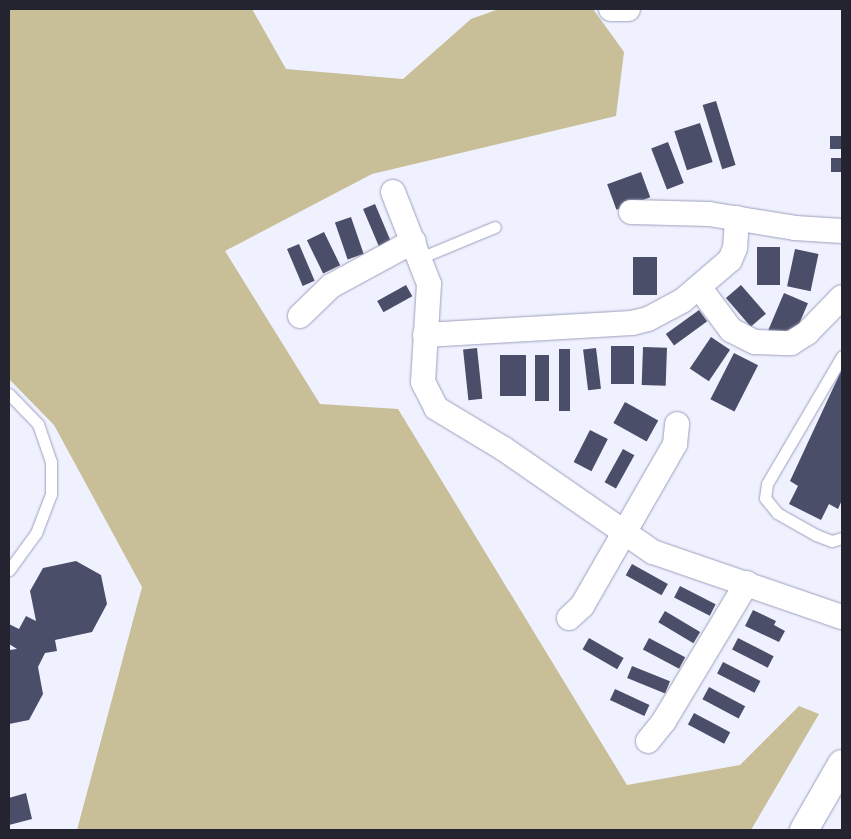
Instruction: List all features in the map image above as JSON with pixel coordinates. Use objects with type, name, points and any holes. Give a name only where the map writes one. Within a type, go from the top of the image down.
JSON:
[{"type":"highway","points":[[804,830],[842,764]]},
{"type":"street","points":[[611,9],[628,9]]},
{"type":"street","points":[[393,192],[417,249],[429,284],[423,382],[436,408],[504,449],[624,534],[653,552],[842,617]]},
{"type":"street","points":[[631,212],[709,214],[842,232]]},
{"type":"street","points":[[425,336],[632,323],[668,311],[730,260],[735,248],[737,218]]},
{"type":"street","points":[[300,316],[331,286],[417,249]]},
{"type":"street","points":[[699,287],[731,330],[755,342],[791,343],[807,334],[842,297]]},
{"type":"street","points":[[569,618],[582,606],[675,444],[677,424]]},
{"type":"street","points":[[648,741],[664,721],[747,583]]},
{"type":"lane","points":[[417,249],[495,227]]},
{"type":"lane","points":[[842,356],[767,484],[765,498],[777,513],[816,535],[832,541],[842,538]]},
{"type":"lane","points":[[9,394],[38,424],[51,462],[51,494],[36,533],[9,570]]},
{"type":"shaded area","points":[[9,9],[252,9],[286,69],[403,79],[471,19],[499,9],[593,9],[624,52],[616,116],[372,174],[225,251],[320,404],[398,409],[627,785],[740,765],[799,706],[819,714],[751,830],[77,830],[142,587],[54,425],[9,379]]},
{"type":"building","points":[[716,101],[736,165],[722,169],[703,105]]},
{"type":"building","points":[[700,123],[713,162],[687,170],[674,131]]},
{"type":"building","points":[[830,136],[842,136],[842,149],[830,149]]},
{"type":"building","points":[[668,142],[684,183],[667,190],[651,148]]},
{"type":"building","points":[[831,158],[842,158],[842,172],[831,172]]},
{"type":"building","points":[[641,172],[650,197],[616,210],[607,184]]},
{"type":"building","points":[[375,204],[391,242],[379,247],[363,209]]},
{"type":"building","points":[[351,217],[364,254],[348,259],[335,223]]},
{"type":"building","points":[[324,232],[340,265],[323,274],[307,240]]},
{"type":"building","points":[[299,244],[315,281],[303,286],[287,249]]},
{"type":"building","points":[[757,247],[780,247],[780,285],[757,285]]},
{"type":"building","points":[[795,249],[818,254],[811,291],[787,286]]},
{"type":"building","points":[[633,257],[657,257],[657,295],[633,295]]},
{"type":"building","points":[[406,285],[412,296],[383,312],[377,301]]},
{"type":"building","points":[[741,285],[766,314],[751,327],[726,298]]},
{"type":"building","points":[[784,293],[808,303],[792,341],[768,331]]},
{"type":"building","points":[[699,310],[707,321],[674,345],[666,334]]},
{"type":"building","points":[[711,337],[730,350],[709,381],[690,369]]},
{"type":"building","points":[[611,346],[634,346],[634,384],[611,384]]},
{"type":"building","points":[[643,347],[667,348],[666,386],[642,385]]},
{"type":"building","points":[[477,348],[482,399],[468,400],[463,349]]},
{"type":"building","points":[[596,348],[601,389],[588,390],[583,350]]},
{"type":"building","points":[[559,349],[570,349],[570,411],[559,411]]},
{"type":"building","points":[[734,353],[758,365],[734,412],[710,399]]},
{"type":"building","points":[[500,355],[526,355],[526,396],[500,396]]},
{"type":"building","points":[[535,355],[549,355],[549,401],[535,401]]},
{"type":"building","points":[[842,369],[842,500],[838,509],[829,504],[821,520],[789,504],[798,486],[790,481]]},
{"type":"building","points":[[625,402],[658,420],[647,441],[613,423]]},
{"type":"building","points":[[590,430],[608,439],[591,471],[574,462]]},
{"type":"building","points":[[623,449],[634,455],[616,489],[605,482]]},
{"type":"building","points":[[76,561],[101,575],[107,604],[92,632],[55,640],[57,651],[45,653],[38,667],[43,694],[29,720],[9,724],[9,650],[17,649],[9,644],[9,624],[19,629],[26,616],[36,621],[30,591],[43,568]]},
{"type":"building","points":[[632,564],[668,584],[662,595],[626,575]]},
{"type":"building","points":[[680,586],[716,604],[710,616],[674,598]]},
{"type":"building","points":[[753,610],[776,621],[774,625],[785,631],[779,642],[745,626]]},
{"type":"building","points":[[665,611],[700,632],[693,643],[658,622]]},
{"type":"building","points":[[589,638],[624,658],[617,669],[582,649]]},
{"type":"building","points":[[649,638],[685,657],[679,669],[643,649]]},
{"type":"building","points":[[738,638],[774,656],[768,668],[732,650]]},
{"type":"building","points":[[723,662],[760,681],[755,693],[717,674]]},
{"type":"building","points":[[632,666],[670,681],[665,693],[627,678]]},
{"type":"building","points":[[709,687],[745,706],[739,719],[702,699]]},
{"type":"building","points":[[615,689],[649,705],[644,716],[610,700]]},
{"type":"building","points":[[694,713],[730,732],[724,744],[688,724]]},
{"type":"building","points":[[26,793],[32,819],[9,825],[9,798]]}]
